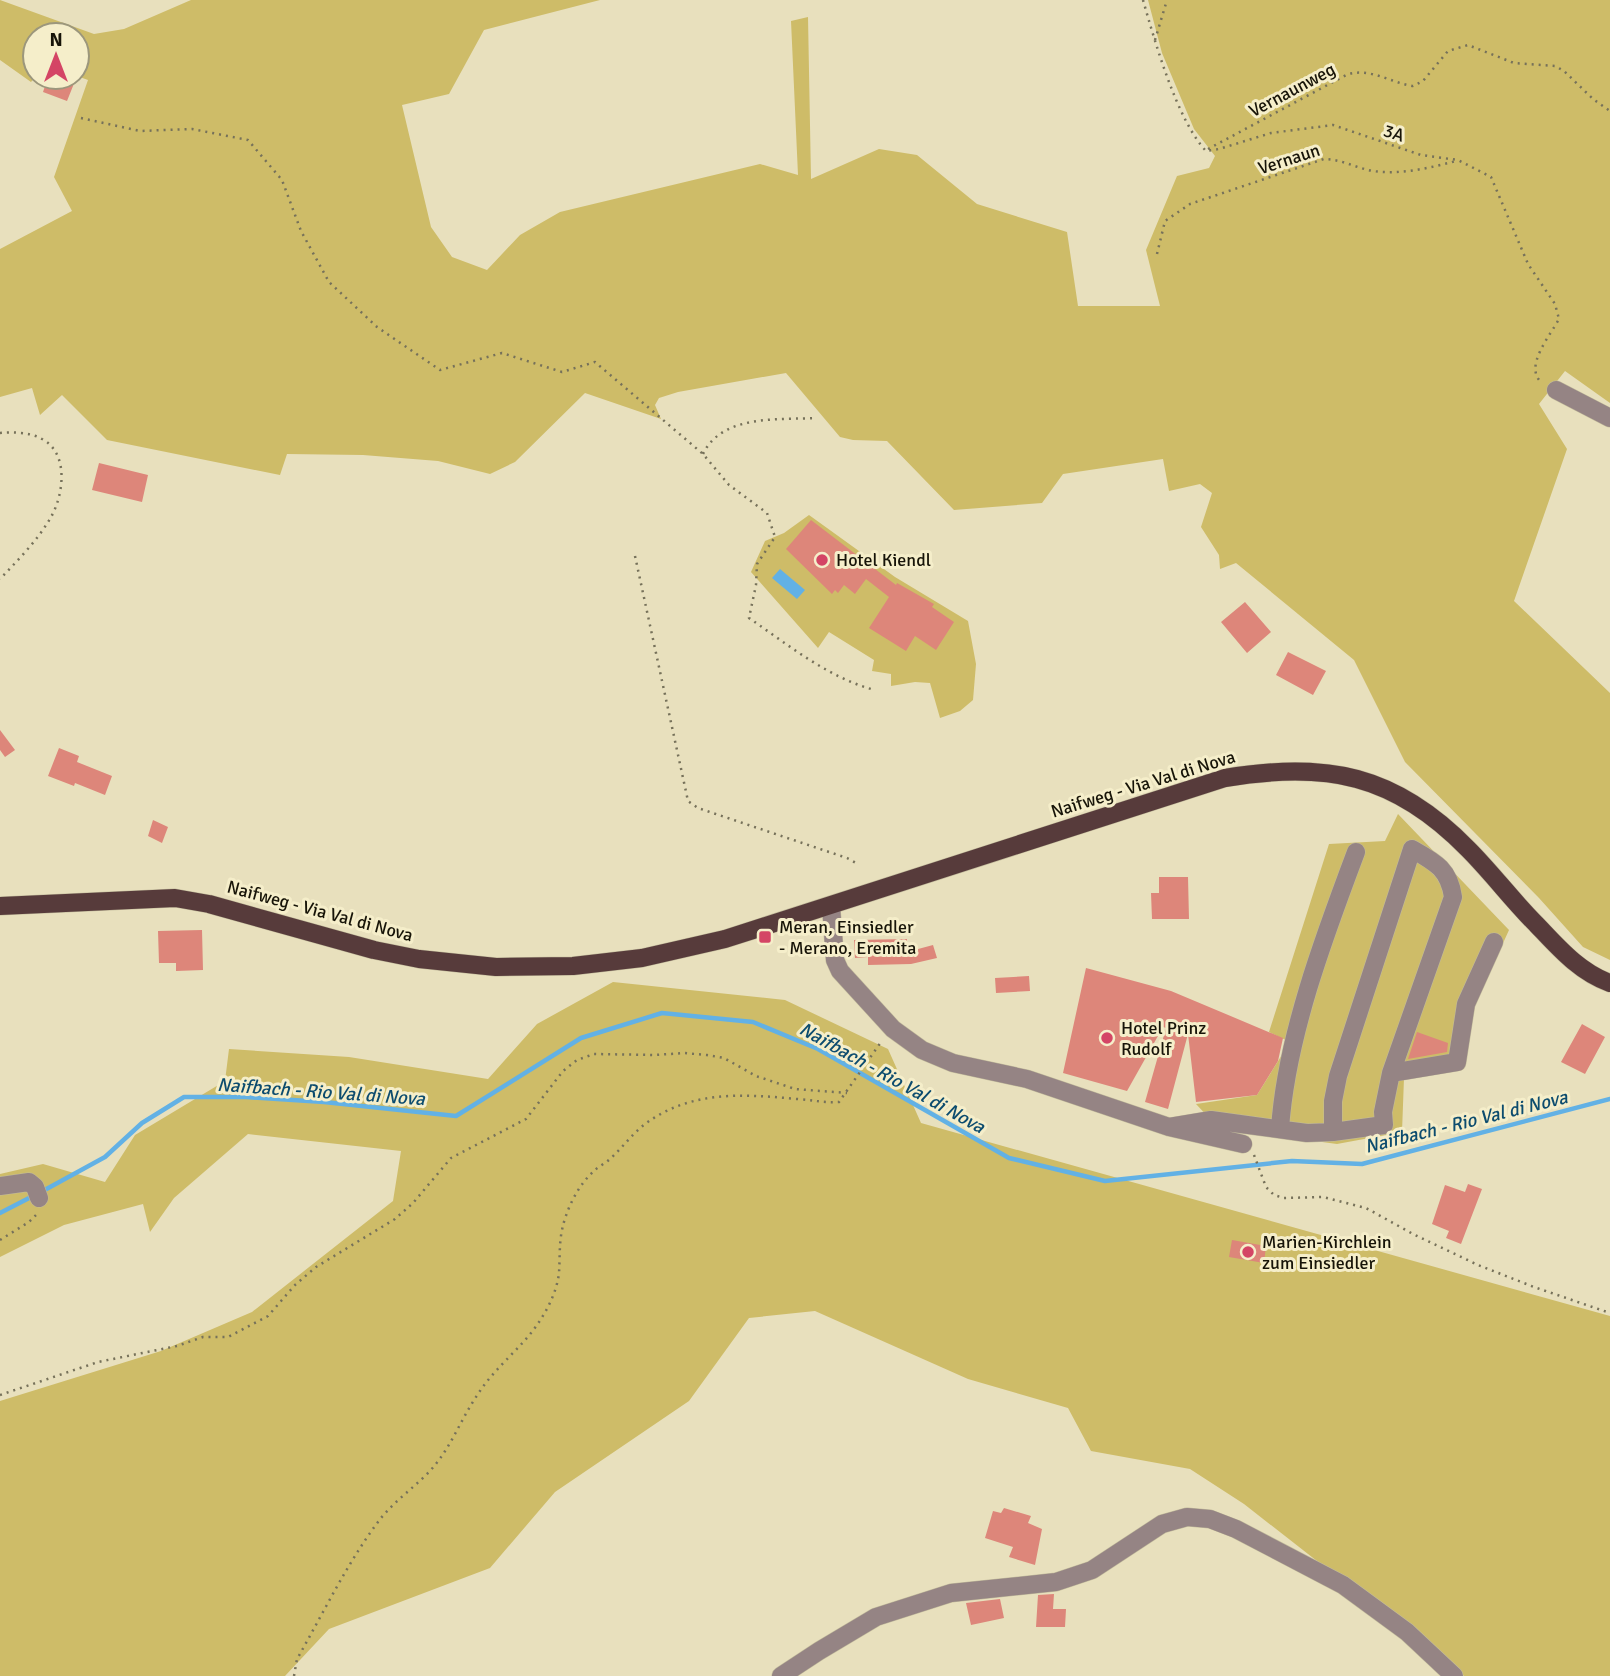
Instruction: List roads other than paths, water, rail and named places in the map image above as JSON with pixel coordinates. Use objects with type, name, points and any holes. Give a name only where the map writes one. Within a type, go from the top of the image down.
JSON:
[{"type":"main road","name":"Naifweg - Via Val di Nova","points":[[0,906],[175,898],[209,904],[374,950],[419,959],[496,967],[573,966],[653,956],[725,939],[1226,778],[1265,771],[1307,770],[1369,782],[1397,793],[1419,806],[1468,848],[1570,959],[1598,979],[1610,983]]},
{"type":"street","points":[[1556,390],[1610,418]]},
{"type":"street","points":[[1169,1127],[1211,1120],[1307,1133],[1333,1132],[1384,1125],[1383,1112],[1391,1073],[1453,897],[1452,885],[1438,863],[1412,849],[1338,1076],[1333,1132]]},
{"type":"street","points":[[1280,1129],[1291,1054],[1324,938],[1356,852]]},
{"type":"street","points":[[831,905],[835,960],[840,971],[892,1029],[922,1050],[953,1063],[1027,1079],[1169,1127],[1248,1150]]},
{"type":"street","points":[[1391,1073],[1457,1062],[1466,1004],[1494,942]]},
{"type":"street","points":[[0,1186],[29,1182],[37,1193]]},
{"type":"street","points":[[781,1676],[876,1617],[951,1592],[1056,1582],[1092,1570],[1162,1524],[1187,1517],[1210,1520],[1236,1529],[1343,1585],[1408,1632],[1454,1676]]},
{"type":"water","points":[[780,569],[805,590],[797,599],[772,578]]},
{"type":"waterway","name":"Naifbach - Rio Val di Nova","points":[[41,1192],[105,1157],[142,1123],[184,1097],[246,1097],[324,1102],[456,1116],[581,1038],[662,1013],[753,1022],[818,1049],[1009,1158],[1105,1181],[1292,1161],[1362,1164],[1610,1099]]},
{"type":"waterway","name":"Naifbach - Rio Val di Nova","points":[[0,1213],[33,1196]]},
{"type":"place","name":"Hotel Kiendl","points":[[822,560]]},
{"type":"place","name":"Meran, Einsiedler - Merano, Eremita","points":[[765,937]]},
{"type":"place","name":"Hotel Prinz Rudolf","points":[[1107,1038]]},
{"type":"place","name":"Marien-Kirchlein zum Einsiedler","points":[[1248,1252]]}]
